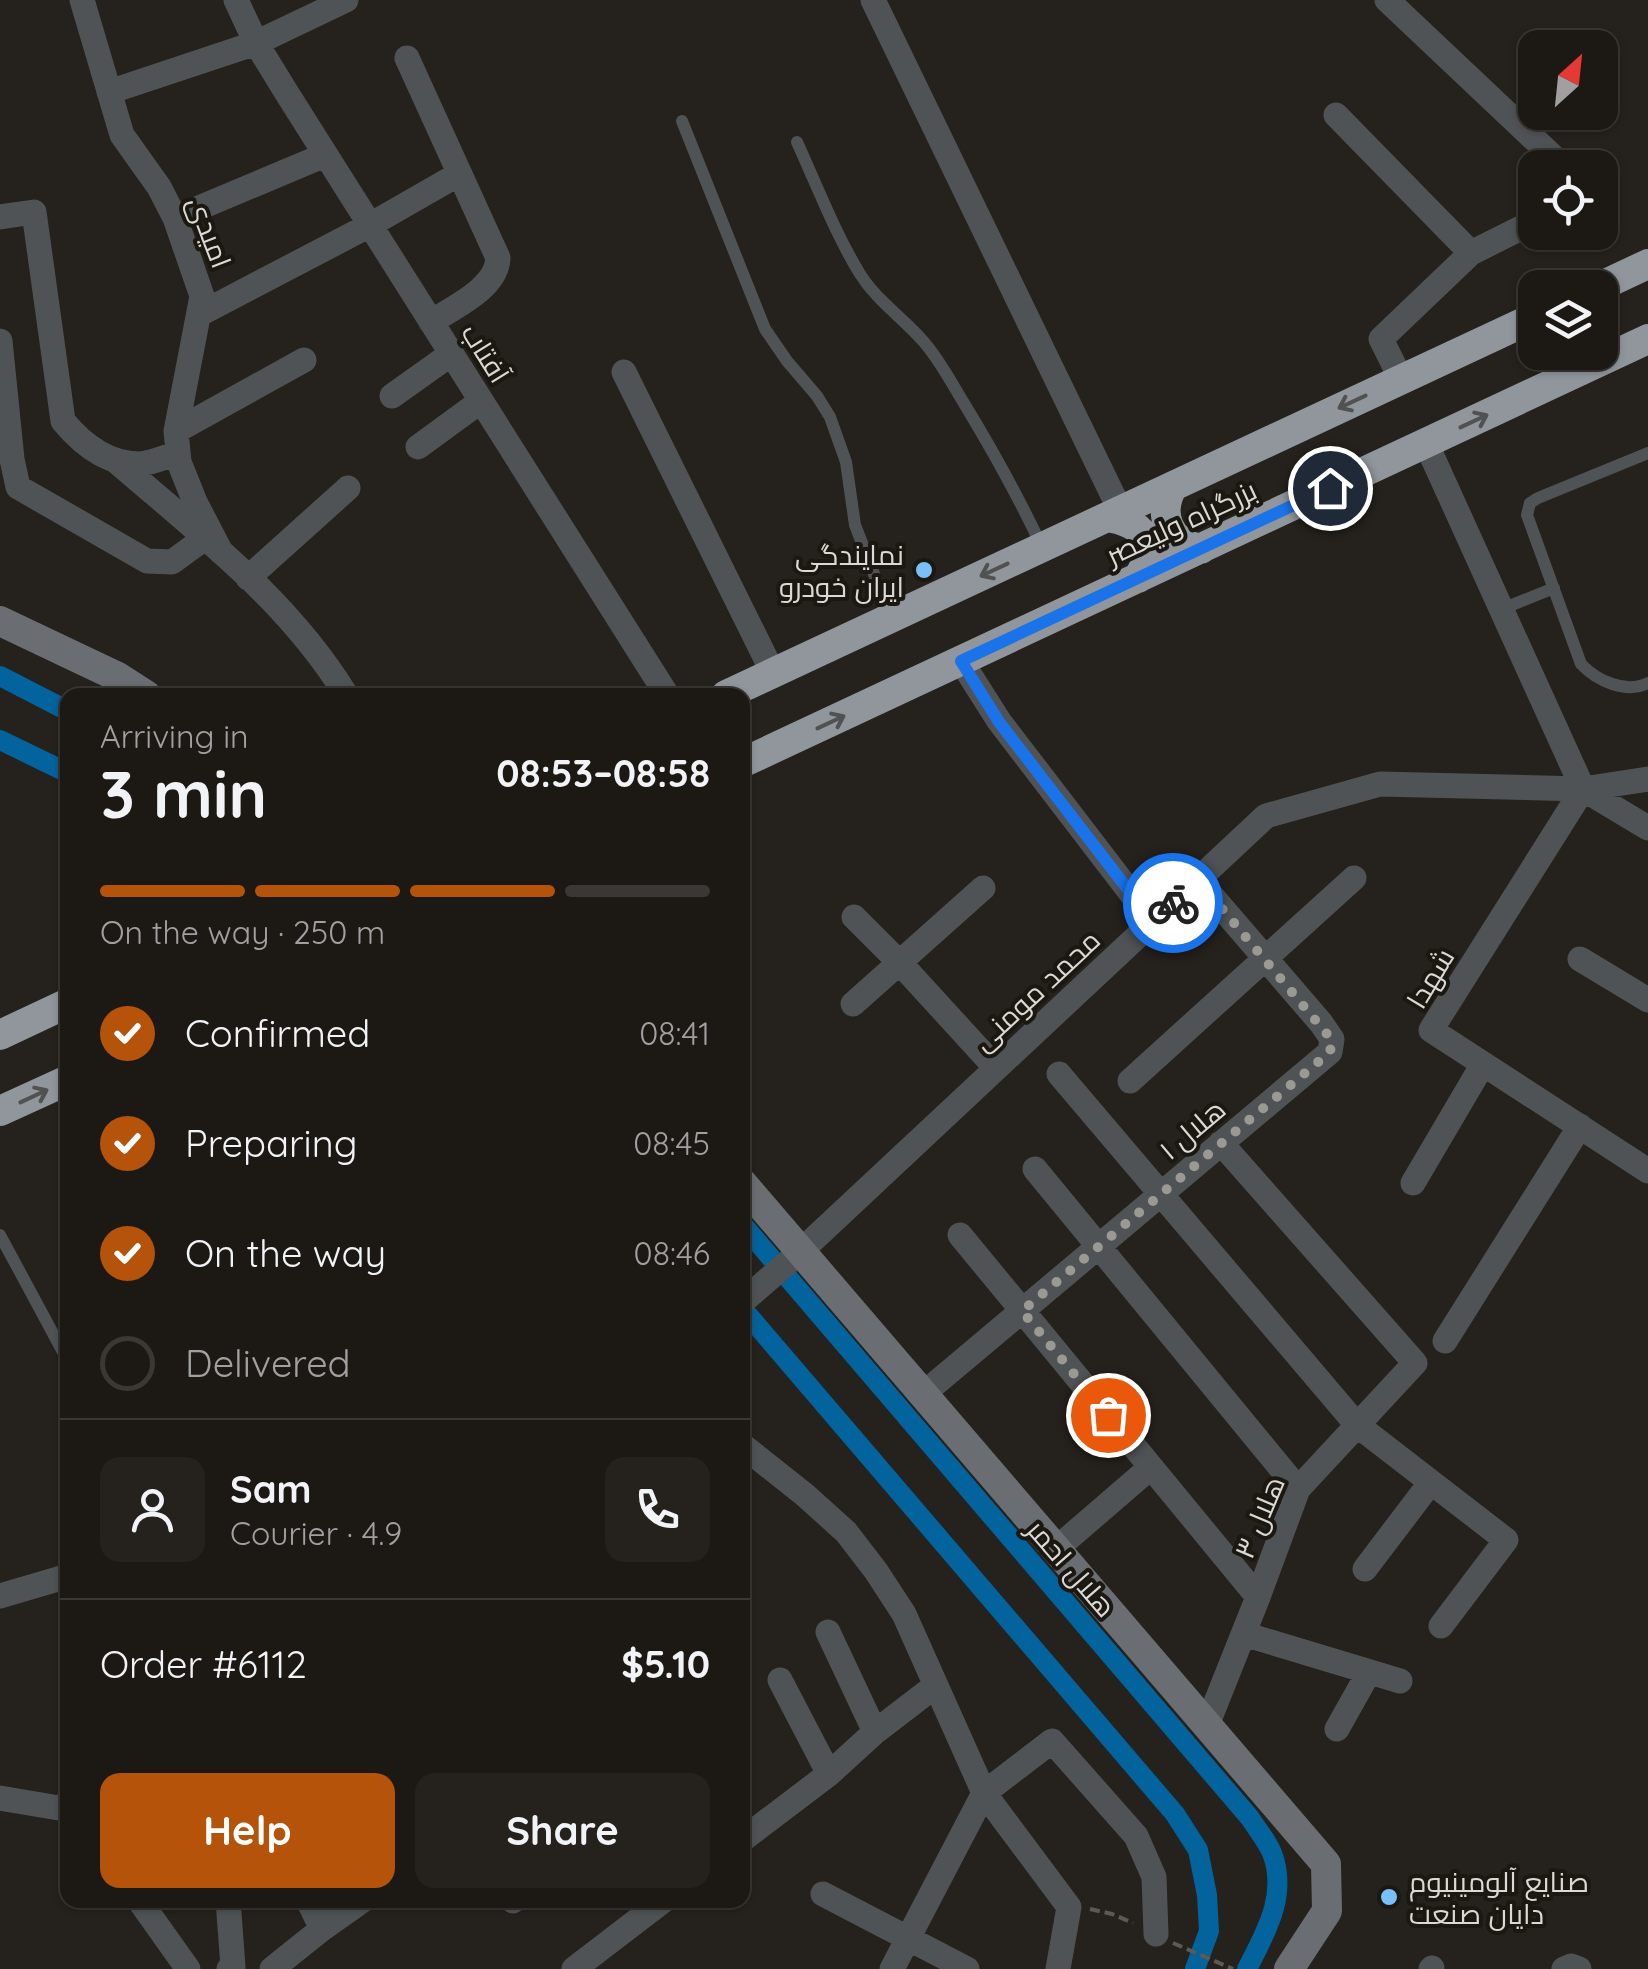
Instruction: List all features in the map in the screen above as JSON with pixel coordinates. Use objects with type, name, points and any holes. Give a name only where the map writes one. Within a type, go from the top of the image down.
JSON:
[{"type":"highway","points":[[1618,278],[1648,264]]},
{"type":"highway","name":"بزرگراه ولیعصر","points":[[741,688],[1518,324]]},
{"type":"highway","name":"بزرگراه ولیعصر","points":[[750,760],[1648,339]]},
{"type":"highway","points":[[1173,486],[1165,505],[1173,534],[1179,542],[1200,548]]},
{"type":"highway","points":[[1114,514],[1142,532],[1148,560],[1138,578]]},
{"type":"highway","points":[[0,1034],[60,1007]]},
{"type":"highway","points":[[0,1112],[60,1084]]},
{"type":"main road","points":[[0,621],[135,688]]},
{"type":"main road","name":"هلال احمر","points":[[750,1194],[796,1256],[923,1394],[1326,1864],[1327,1911],[1290,1969]]},
{"type":"street","name":"امیدی","points":[[82,0],[122,135],[159,187],[175,218],[202,296],[177,442]]},
{"type":"street","name":"آفتاب","points":[[236,0],[256,44],[663,688]]},
{"type":"street","points":[[109,92],[256,44],[346,0]]},
{"type":"street","points":[[873,0],[1114,514]]},
{"type":"street","points":[[1386,0],[1546,150]]},
{"type":"street","points":[[407,58],[498,258],[498,268],[488,284],[431,322]]},
{"type":"street","points":[[1336,114],[1471,252]]},
{"type":"street","points":[[175,218],[325,154]]},
{"type":"street","points":[[200,314],[459,174]]},
{"type":"street","points":[[0,216],[34,212],[63,422],[95,451],[116,461],[248,578],[277,606],[342,688]]},
{"type":"street","points":[[1401,380],[1381,339],[1471,252],[1518,229]]},
{"type":"street","points":[[0,341],[18,487],[147,562],[172,562],[213,545]]},
{"type":"street","points":[[392,396],[451,354]]},
{"type":"street","points":[[116,461],[150,462],[304,360]]},
{"type":"street","points":[[624,372],[773,673]]},
{"type":"street","points":[[418,447],[481,402]]},
{"type":"street","points":[[177,442],[178,462],[213,545]]},
{"type":"street","points":[[1426,443],[1583,789],[1648,828]]},
{"type":"street","points":[[248,578],[348,488]]},
{"type":"street","points":[[961,661],[999,722],[1153,922]]},
{"type":"street","name":"محمد مومنی","points":[[750,1295],[1266,816],[1380,784],[1583,789],[1648,779]]},
{"type":"street","name":"شهدا","points":[[1583,789],[1431,1030],[1648,1170]]},
{"type":"street","points":[[1130,1081],[1354,878]]},
{"type":"street","name":"هلال ۱","points":[[923,1394],[1330,1052],[1332,1040],[1198,880]]},
{"type":"street","points":[[853,1004],[983,888]]},
{"type":"street","points":[[854,916],[996,1068]]},
{"type":"street","points":[[1580,959],[1648,1000]]},
{"type":"street","points":[[1413,1183],[1483,1064]]},
{"type":"street","points":[[1059,1074],[1357,1425],[1506,1540],[1441,1626]]},
{"type":"street","points":[[1445,1341],[1580,1126]]},
{"type":"street","name":"هلال ۳","points":[[1207,1725],[1298,1489],[1415,1363],[1220,1144]]},
{"type":"street","points":[[1035,1169],[1298,1489]]},
{"type":"street","points":[[960,1236],[1258,1598]]},
{"type":"street","points":[[750,1451],[846,1532],[904,1614],[984,1793],[1068,1907],[1058,1969]]},
{"type":"street","points":[[1056,1549],[1151,1467]]},
{"type":"street","points":[[1364,1569],[1430,1482]]},
{"type":"street","points":[[0,1596],[60,1578]]},
{"type":"street","points":[[828,1632],[875,1732]]},
{"type":"street","points":[[1244,1634],[1400,1681]]},
{"type":"street","points":[[1336,1729],[1369,1672]]},
{"type":"street","points":[[780,1680],[829,1774]]},
{"type":"street","points":[[750,1834],[935,1686]]},
{"type":"street","points":[[892,1969],[984,1793],[1052,1741],[1136,1836],[1154,1878],[1166,1939]]},
{"type":"street","points":[[0,1798],[60,1808]]},
{"type":"street","points":[[824,1894],[967,1969]]},
{"type":"street","points":[[145,1908],[188,1969]]},
{"type":"street","points":[[228,1908],[232,1968]]},
{"type":"street","points":[[312,1908],[322,1929]]},
{"type":"street","points":[[272,1969],[352,1908]]},
{"type":"street","points":[[574,1969],[654,1908]]},
{"type":"street","points":[[1564,1969],[1578,1969]]},
{"type":"lane","points":[[682,121],[765,330],[830,418],[846,462],[856,525],[891,618]]},
{"type":"lane","points":[[798,142],[859,272],[874,294],[922,340],[940,364],[1000,463],[1042,547]]},
{"type":"lane","points":[[1648,453],[1538,498],[1530,503],[1527,515],[1581,664],[1619,687],[1638,688],[1648,683]]},
{"type":"lane","points":[[1502,609],[1554,588]]},
{"type":"lane","points":[[0,1235],[60,1346]]},
{"type":"path","points":[[1068,1907],[1112,1914],[1233,1969]]},
{"type":"waterway","points":[[0,676],[60,707]]},
{"type":"waterway","points":[[0,740],[60,769]]},
{"type":"waterway","points":[[750,1233],[1262,1835],[1272,1853],[1278,1884],[1273,1913],[1247,1969]]},
{"type":"waterway","points":[[750,1317],[1175,1814],[1198,1850],[1207,1895],[1209,1931],[1195,1969]]},
{"type":"way so far","points":[[1108,1415],[1022,1311],[1330,1052],[1332,1040],[1198,880],[1173,903]]},
{"type":"place","name":"نمایندگی ایران خودرو","points":[[924,570]]},
{"type":"place","name":"صنايع آلومینیوم دایان صنعت","points":[[1389,1897]]},
{"type":"route","points":[[1173,903],[1153,922],[999,722],[961,661],[1330,488]]}]
